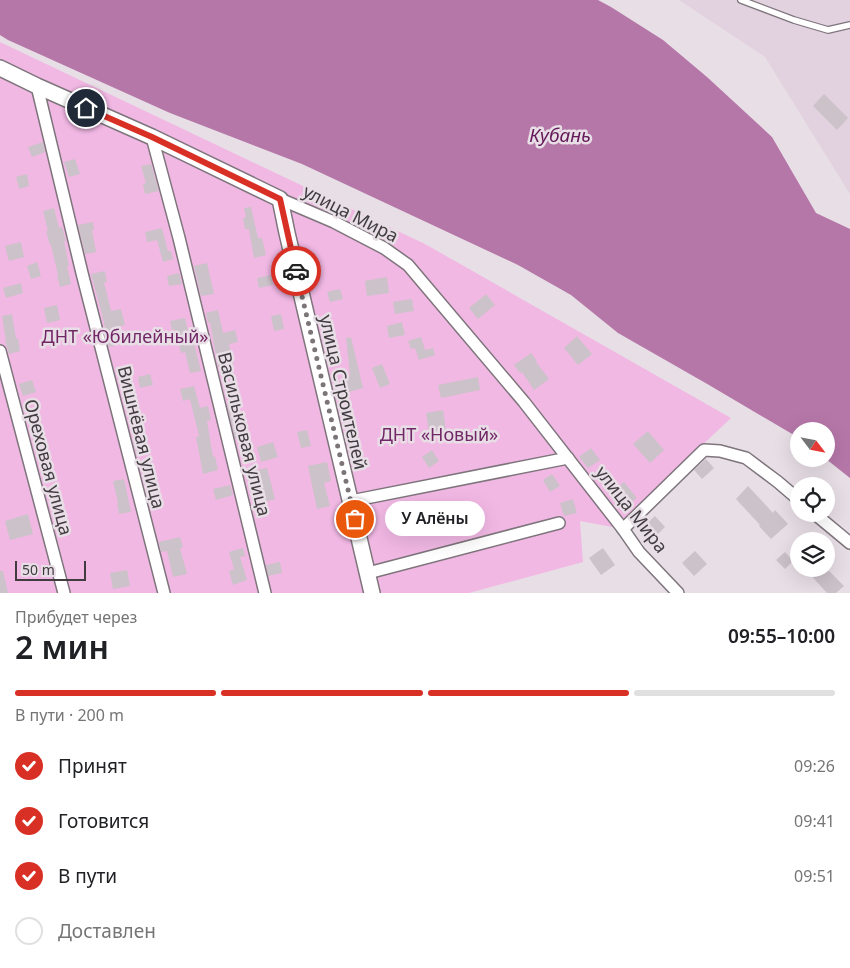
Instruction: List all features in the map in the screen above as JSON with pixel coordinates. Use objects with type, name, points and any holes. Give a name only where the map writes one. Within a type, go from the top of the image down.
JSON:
[{"type":"street","name":"улица Мира","points":[[0,68],[152,137],[280,199],[334,222],[384,248],[408,265],[524,402],[639,552],[678,593]]},
{"type":"street","name":"Вишнёвая улица","points":[[37,86],[82,273],[164,593]]},
{"type":"street","name":"Васильковая улица","points":[[152,137],[179,238],[265,593]]},
{"type":"street","name":"улица Строителей","points":[[280,199],[372,593]]},
{"type":"street","name":"Ореховая улица","points":[[0,351],[64,593]]},
{"type":"street","points":[[623,529],[704,450],[720,451],[746,458],[790,492]]},
{"type":"street","points":[[350,501],[568,458]]},
{"type":"street","points":[[824,522],[850,544]]},
{"type":"street","points":[[368,573],[559,523]]},
{"type":"lane","points":[[741,0],[794,20],[828,30],[850,25]]},
{"type":"shaded area","points":[[679,0],[850,0],[850,194],[765,57]]},
{"type":"green space","points":[[0,42],[425,244],[731,418],[627,516],[623,529],[580,521],[583,562],[469,593],[0,593]]},
{"type":"water","name":"Кубань","points":[[0,0],[598,0],[663,40],[707,77],[772,137],[816,213],[850,229],[850,478],[835,466],[835,422],[790,422],[790,433],[618,333],[571,295],[518,265],[302,164],[170,113],[0,35]]},
{"type":"building","points":[[824,94],[848,118],[837,130],[813,106]]},
{"type":"building","points":[[43,142],[45,152],[32,157],[28,147]]},
{"type":"building","points":[[75,159],[80,174],[69,177],[64,162]]},
{"type":"building","points":[[151,164],[159,191],[145,194],[143,184],[146,183],[141,166]]},
{"type":"building","points":[[27,174],[29,186],[19,189],[16,177]]},
{"type":"building","points":[[251,207],[258,238],[262,238],[266,255],[254,258],[249,229],[245,229],[243,218],[246,217],[244,208]]},
{"type":"building","points":[[54,208],[59,228],[62,227],[66,241],[64,241],[71,284],[60,287],[43,211]]},
{"type":"building","points":[[93,222],[94,230],[92,230],[96,252],[85,254],[78,225]]},
{"type":"building","points":[[162,228],[168,251],[171,251],[173,259],[163,262],[157,240],[147,242],[145,232]]},
{"type":"building","points":[[21,242],[24,257],[9,261],[5,246]]},
{"type":"building","points":[[37,262],[41,276],[31,279],[27,266]]},
{"type":"building","points":[[207,263],[214,294],[201,296],[194,266]]},
{"type":"building","points":[[105,271],[107,282],[104,282],[111,311],[121,309],[125,325],[114,328],[119,344],[109,347],[91,274]]},
{"type":"building","points":[[179,273],[182,284],[169,286],[167,276]]},
{"type":"building","points":[[271,275],[273,285],[259,288],[257,278]]},
{"type":"building","points":[[387,277],[389,293],[367,296],[365,281]]},
{"type":"building","points":[[21,283],[23,293],[6,298],[3,288]]},
{"type":"building","points":[[340,289],[343,299],[330,302],[327,292]]},
{"type":"building","points":[[486,294],[495,305],[478,319],[469,308]]},
{"type":"building","points":[[412,299],[414,311],[395,314],[393,302]]},
{"type":"building","points":[[57,305],[60,320],[47,323],[44,308]]},
{"type":"building","points":[[218,310],[223,333],[235,330],[238,342],[229,344],[234,364],[218,367],[210,322],[208,323],[206,313]]},
{"type":"building","points":[[12,314],[20,351],[9,354],[5,341],[2,316]]},
{"type":"building","points":[[281,314],[284,329],[274,331],[271,316]]},
{"type":"building","points":[[185,318],[190,339],[193,339],[201,371],[190,373],[185,352],[181,353],[175,330],[172,330],[170,321]]},
{"type":"building","points":[[402,322],[405,335],[389,338],[387,326]]},
{"type":"building","points":[[577,336],[592,354],[578,365],[564,348]]},
{"type":"building","points":[[351,337],[363,388],[349,392],[345,377],[350,375],[346,338]]},
{"type":"building","points":[[421,337],[425,350],[433,348],[435,355],[419,360],[415,348],[411,349],[408,341]]},
{"type":"building","points":[[531,353],[549,379],[534,390],[522,372],[520,373],[514,365]]},
{"type":"building","points":[[382,364],[390,384],[380,388],[372,368]]},
{"type":"building","points":[[150,374],[153,385],[140,388],[138,377]]},
{"type":"building","points":[[478,377],[480,390],[441,398],[438,385]]},
{"type":"building","points":[[32,380],[36,392],[23,396],[19,384]]},
{"type":"building","points":[[194,386],[200,408],[208,406],[211,420],[207,421],[213,457],[215,456],[218,470],[203,474],[196,437],[199,436],[190,399],[183,401],[180,389]]},
{"type":"building","points":[[236,403],[241,427],[243,426],[246,437],[235,439],[227,405]]},
{"type":"building","points":[[443,410],[446,430],[429,432],[426,413]]},
{"type":"building","points":[[307,430],[311,446],[301,448],[297,432]]},
{"type":"building","points":[[648,431],[664,450],[650,463],[633,444]]},
{"type":"building","points":[[145,440],[148,454],[137,456],[133,442]]},
{"type":"building","points":[[273,442],[278,457],[261,462],[257,447]]},
{"type":"building","points":[[591,448],[600,460],[588,468],[579,457]]},
{"type":"building","points":[[432,450],[439,461],[429,468],[422,457]]},
{"type":"building","points":[[706,459],[714,468],[702,479],[694,470]]},
{"type":"building","points":[[327,462],[331,481],[324,483],[330,506],[317,509],[308,466]]},
{"type":"building","points":[[267,468],[275,499],[256,504],[253,491],[258,490],[253,471]]},
{"type":"building","points":[[552,474],[560,486],[550,492],[543,480]]},
{"type":"building","points":[[124,479],[131,512],[119,514],[113,481]]},
{"type":"building","points":[[624,482],[637,498],[623,508],[611,492]]},
{"type":"building","points":[[230,485],[233,495],[216,500],[213,489]]},
{"type":"building","points":[[748,486],[773,513],[775,510],[788,524],[771,539],[736,499]]},
{"type":"building","points":[[573,499],[577,513],[564,516],[560,503]]},
{"type":"building","points":[[443,502],[446,517],[435,520],[431,504]]},
{"type":"building","points":[[417,505],[421,519],[409,523],[405,509]]},
{"type":"building","points":[[28,514],[33,534],[10,540],[5,521]]},
{"type":"building","points":[[655,516],[665,527],[654,538],[644,526]]},
{"type":"building","points":[[180,537],[183,547],[180,548],[187,574],[173,577],[167,551],[161,552],[159,542]]},
{"type":"building","points":[[243,548],[245,556],[240,557],[247,580],[233,585],[229,571],[234,569],[229,552]]},
{"type":"building","points":[[603,548],[615,565],[601,575],[589,558]]},
{"type":"building","points":[[695,551],[707,564],[694,576],[682,563]]},
{"type":"building","points":[[785,552],[790,558],[790,564],[785,569],[776,560]]},
{"type":"building","points":[[280,562],[282,573],[268,576],[266,565]]},
{"type":"building","points":[[127,570],[130,586],[113,589],[110,573]]},
{"type":"building","points":[[0,571],[3,571],[8,593],[0,593]]},
{"type":"building","points":[[812,577],[835,577],[844,586],[836,593],[827,593]]},
{"type":"way so far","points":[[296,271],[355,519]]},
{"type":"place","name":"У Алёны","points":[[355,519]]},
{"type":"route","points":[[86,108],[231,174],[280,199],[296,271]]},
{"type":"park label","name":"ДНТ «Юбилейный»","points":[[125,336]]},
{"type":"park label","name":"ДНТ «Новый»","points":[[439,434]]}]
